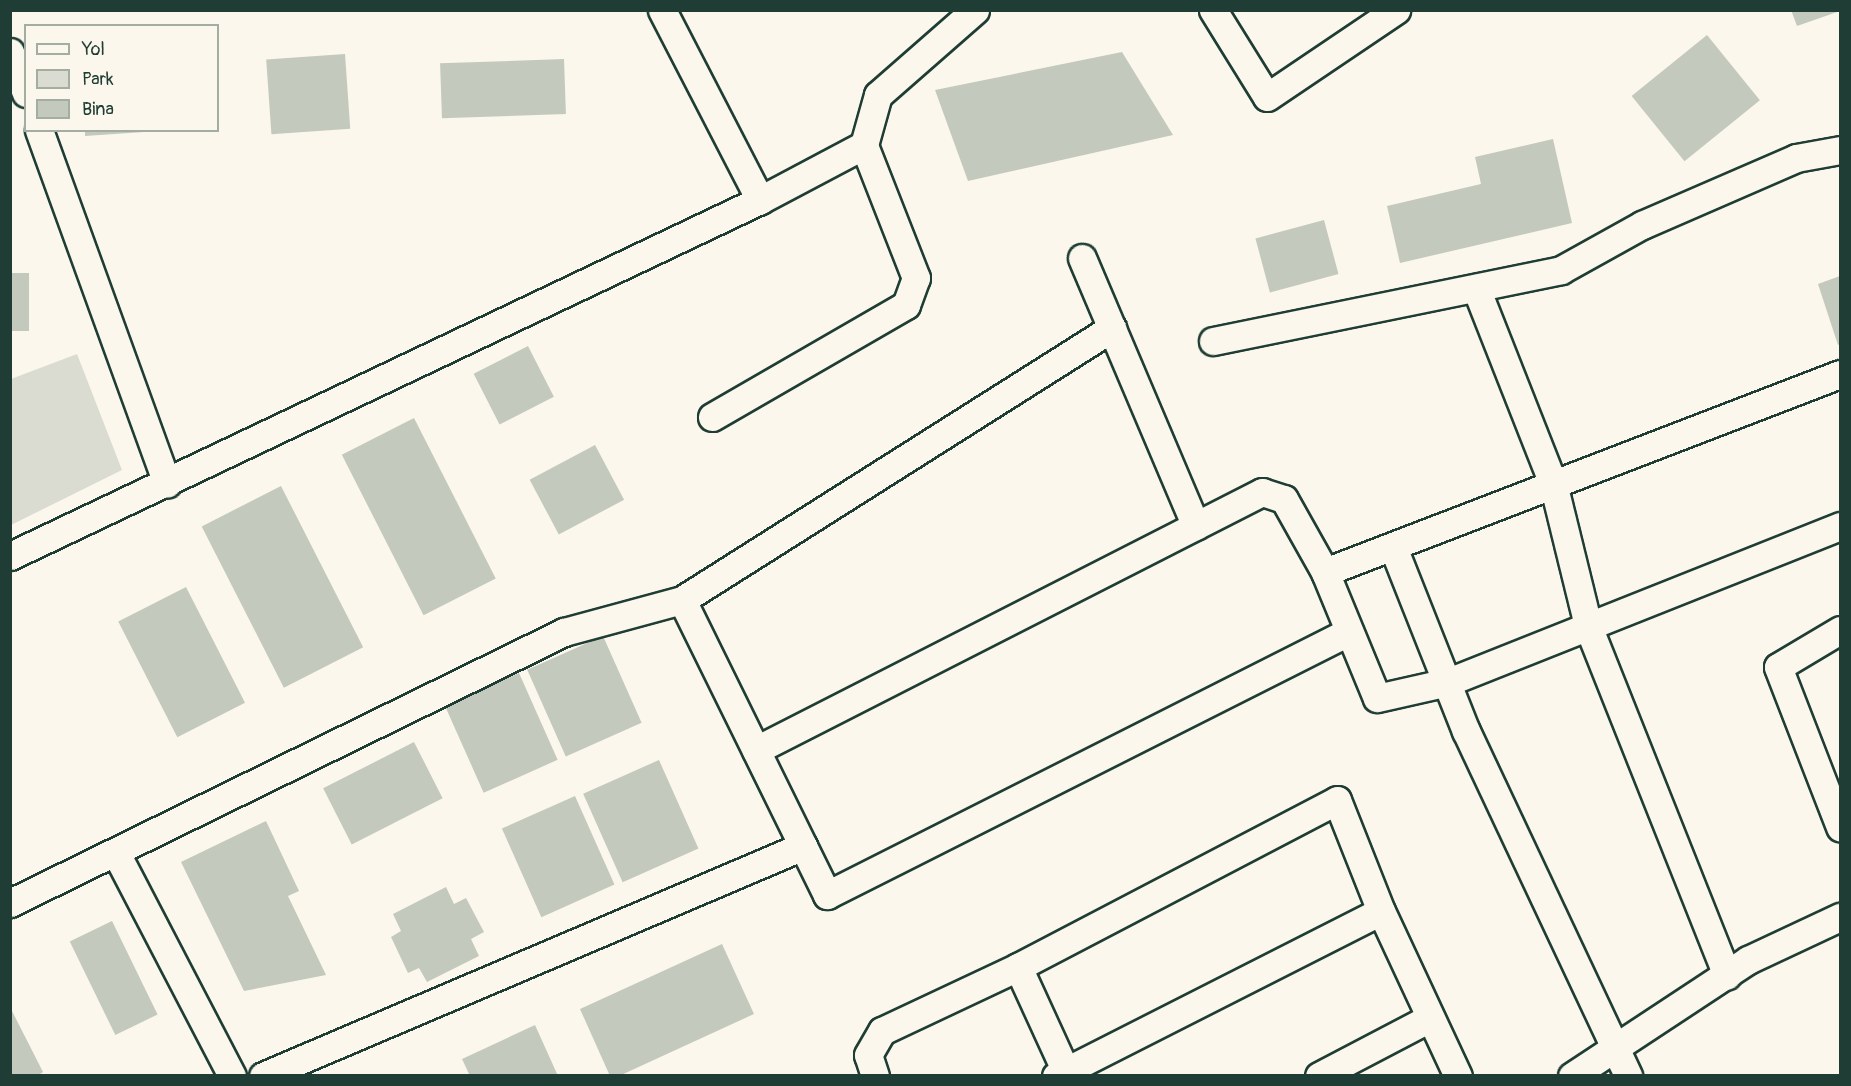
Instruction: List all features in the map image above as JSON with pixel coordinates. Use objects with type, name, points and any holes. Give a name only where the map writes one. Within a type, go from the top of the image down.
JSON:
[{"type":"street","points":[[662,10],[760,200]]},
{"type":"street","points":[[712,417],[906,305],[916,278],[864,145],[878,95],[975,10]]},
{"type":"street","points":[[1213,10],[1267,97],[1396,10]]},
{"type":"street","points":[[10,51],[24,88]]},
{"type":"street","points":[[40,132],[167,484]]},
{"type":"street","points":[[10,556],[167,484],[542,301],[760,200],[864,145]]},
{"type":"street","points":[[1213,341],[1561,270],[1642,225],[1796,158],[1840,150]]},
{"type":"street","points":[[1082,258],[1196,526]]},
{"type":"street","points":[[1476,288],[1552,483],[1588,626],[1727,975]]},
{"type":"street","points":[[10,903],[564,632],[682,600],[1112,328]]},
{"type":"street","points":[[1325,572],[1840,374]]},
{"type":"street","points":[[756,750],[1262,492],[1284,499],[1325,572],[1377,698],[1448,682],[1840,526]]},
{"type":"street","points":[[1393,547],[1466,731],[1612,1048],[1628,1076]]},
{"type":"street","points":[[682,600],[827,895],[1348,632]]},
{"type":"street","points":[[1840,630],[1778,667],[1840,827]]},
{"type":"street","points":[[875,1076],[868,1055],[882,1031],[1018,967],[1337,800],[1381,911],[1458,1076]]},
{"type":"street","points":[[263,1076],[803,846]]},
{"type":"street","points":[[116,853],[232,1076]]},
{"type":"street","points":[[1018,967],[1063,1074],[1381,911]]},
{"type":"street","points":[[1572,1076],[1748,960],[1840,917]]},
{"type":"street","points":[[1319,1076],[1430,1018]]},
{"type":"green space","points":[[77,354],[122,470],[11,525],[11,379]]},
{"type":"building","points":[[1791,10],[1840,10],[1840,11],[1797,26]]},
{"type":"building","points":[[1707,35],[1760,100],[1684,161],[1632,96]]},
{"type":"building","points":[[1122,52],[1173,135],[968,181],[935,90]]},
{"type":"building","points":[[345,54],[350,129],[271,134],[266,60]]},
{"type":"building","points":[[564,59],[566,114],[442,118],[440,63]]},
{"type":"building","points":[[85,132],[144,132],[85,136]]},
{"type":"building","points":[[1553,139],[1572,223],[1400,263],[1387,206],[1481,184],[1475,157]]},
{"type":"building","points":[[1324,220],[1338,274],[1270,292],[1255,238]]},
{"type":"building","points":[[10,273],[29,273],[29,331],[10,331]]},
{"type":"building","points":[[1840,276],[1840,344],[1838,345],[1818,284]]},
{"type":"building","points":[[528,346],[554,397],[500,424],[474,374]]},
{"type":"building","points":[[414,418],[496,578],[424,615],[342,455]]},
{"type":"building","points":[[595,445],[624,500],[559,534],[530,480]]},
{"type":"building","points":[[281,486],[363,647],[284,688],[202,526]]},
{"type":"building","points":[[186,587],[245,703],[177,737],[118,622]]},
{"type":"building","points":[[603,636],[642,723],[566,757],[527,670]]},
{"type":"building","points":[[519,673],[558,760],[484,793],[445,706]]},
{"type":"building","points":[[414,742],[443,798],[352,844],[323,788]]},
{"type":"building","points":[[659,760],[698,849],[623,882],[583,794]]},
{"type":"building","points":[[575,796],[614,885],[541,917],[502,829]]},
{"type":"building","points":[[266,821],[299,891],[288,896],[326,975],[244,991],[181,862]]},
{"type":"building","points":[[446,887],[454,904],[466,898],[484,932],[471,939],[479,956],[427,982],[419,968],[408,973],[391,937],[401,931],[393,914]]},
{"type":"building","points":[[112,921],[158,1014],[115,1035],[70,942]]},
{"type":"building","points":[[722,944],[754,1014],[619,1076],[610,1076],[580,1009]]},
{"type":"building","points":[[10,1007],[43,1072],[37,1076],[10,1076]]},
{"type":"building","points":[[535,1025],[558,1076],[470,1076],[462,1059]]}]
